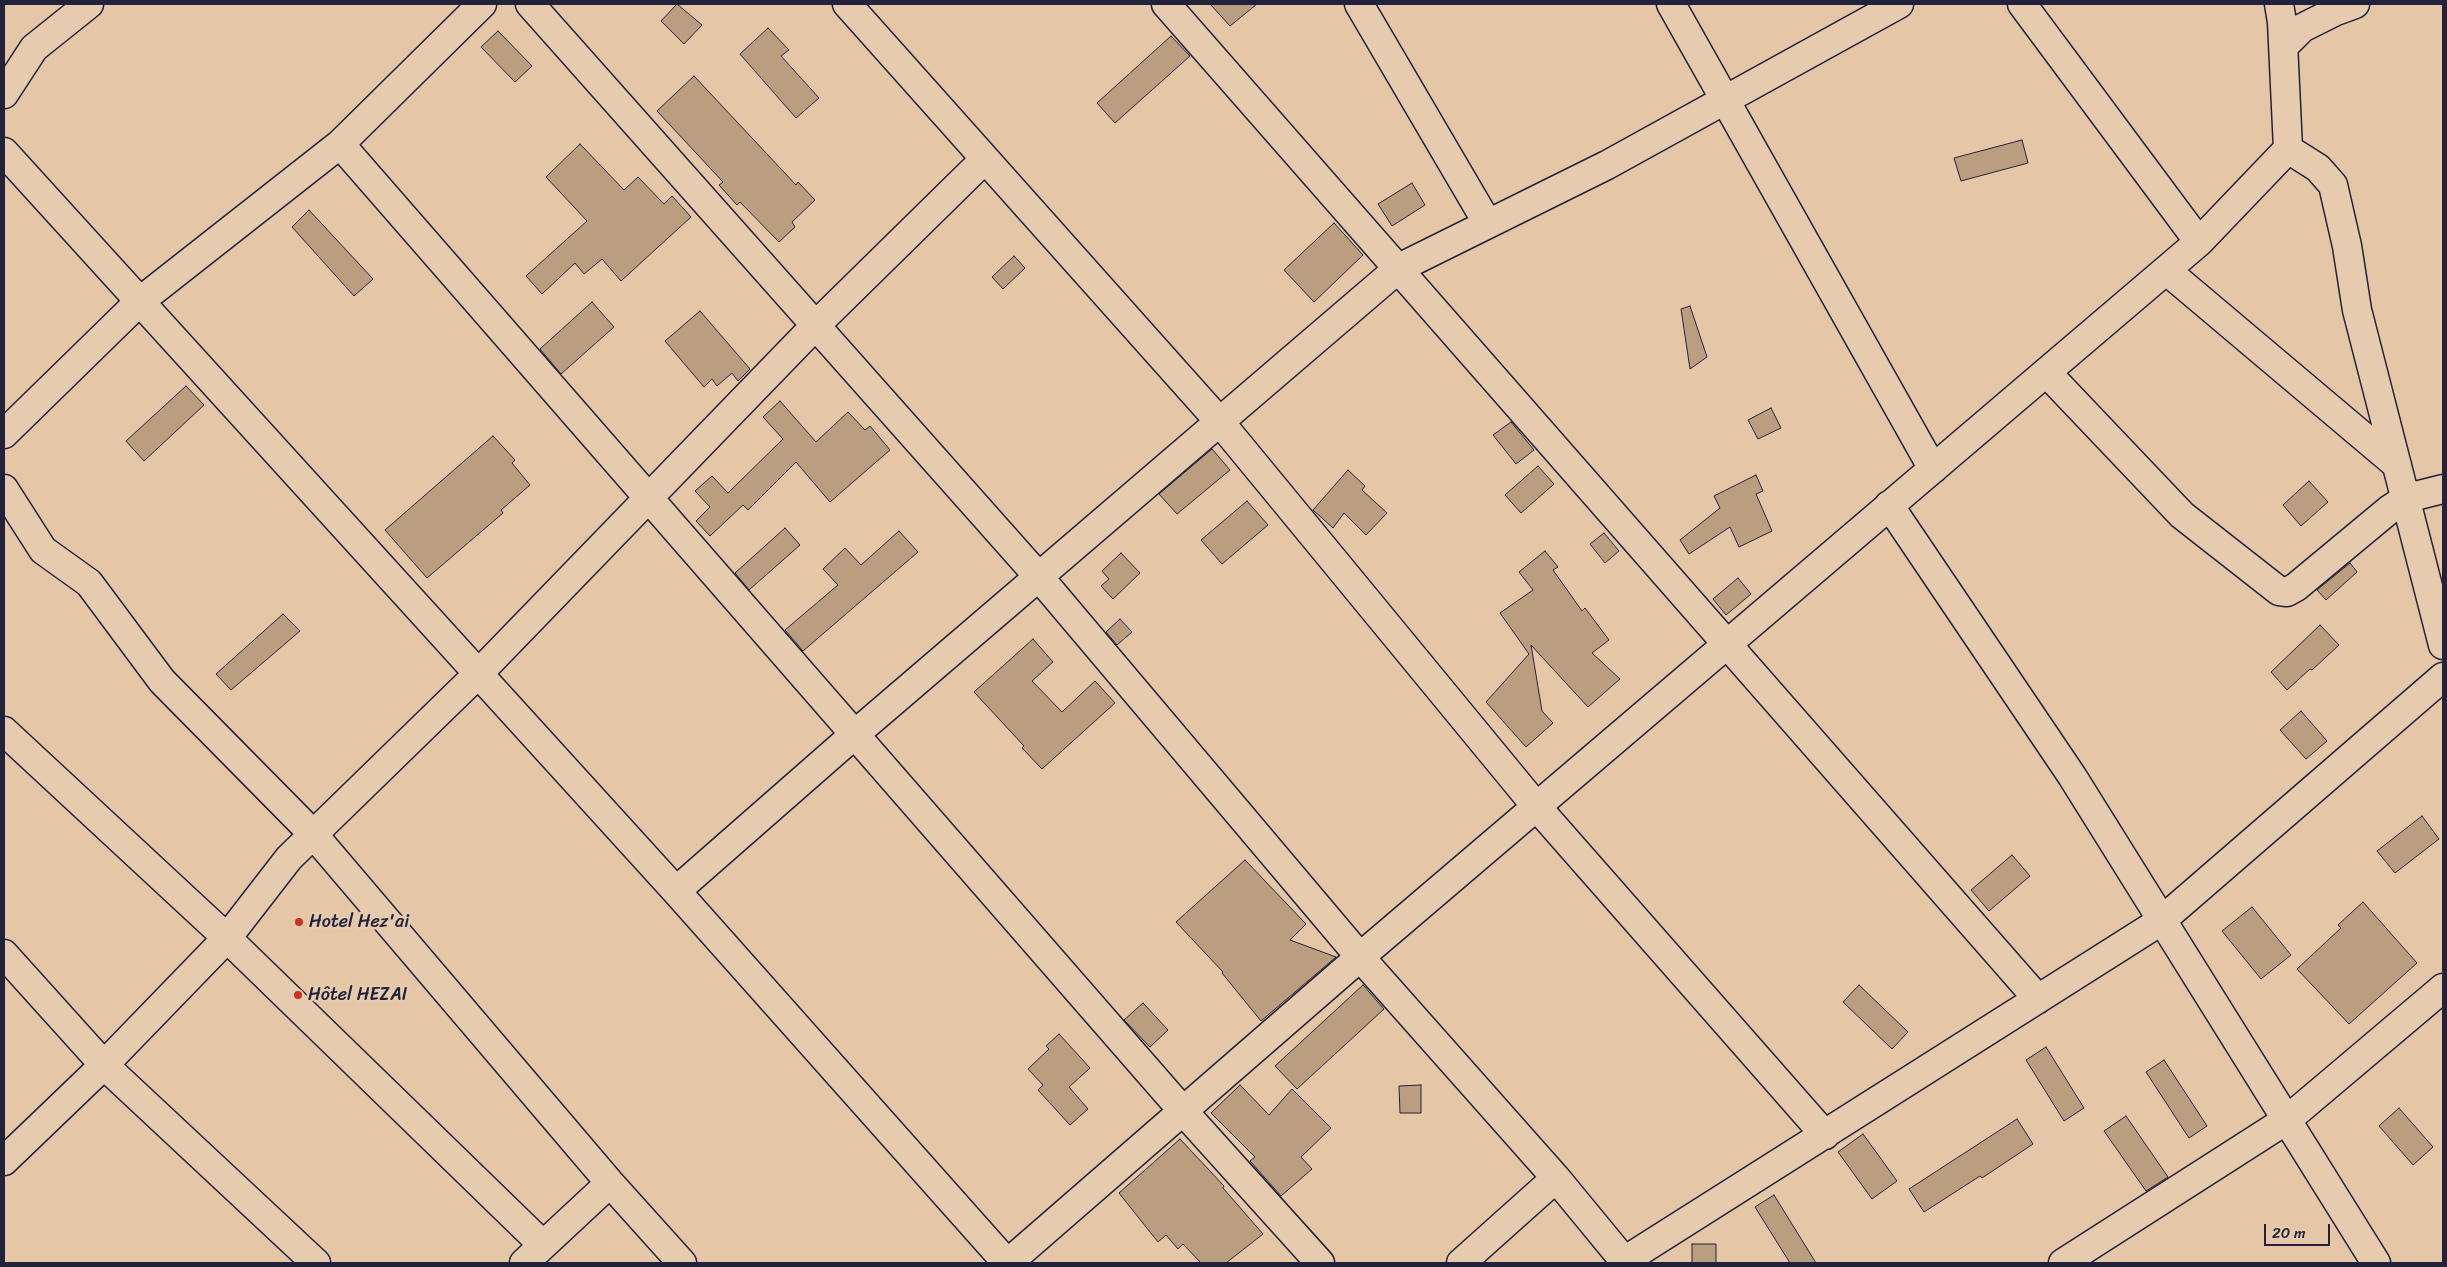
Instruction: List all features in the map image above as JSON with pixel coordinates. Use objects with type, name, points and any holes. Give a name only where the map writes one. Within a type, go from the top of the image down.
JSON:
[{"type":"street","points":[[4,94],[34,48],[89,4]]},
{"type":"street","points":[[4,434],[138,302],[340,144],[482,4]]},
{"type":"street","points":[[530,4],[1039,577],[1360,957],[1556,1178],[1625,1262],[2161,921],[2443,677]]},
{"type":"street","points":[[847,4],[1219,422],[1536,806],[1825,1136]]},
{"type":"street","points":[[1166,4],[2038,999]]},
{"type":"street","points":[[1359,4],[1488,224]]},
{"type":"street","points":[[1671,4],[1933,469]]},
{"type":"street","points":[[676,891],[854,734],[1399,268],[1607,165],[1899,4]]},
{"type":"street","points":[[2022,4],[2199,242]]},
{"type":"street","points":[[4,152],[138,302],[480,673],[1007,1263],[1536,806],[2199,242],[2288,149],[2284,46],[2279,4]]},
{"type":"street","points":[[2284,46],[2302,28],[2355,4]]},
{"type":"street","points":[[340,144],[1183,1112],[1320,1263]]},
{"type":"street","points":[[2288,149],[2318,168],[2333,186],[2347,246],[2357,310],[2407,498],[2443,645]]},
{"type":"street","points":[[4,1161],[104,1065],[227,938],[273,878],[313,834],[480,673],[815,326],[984,160]]},
{"type":"street","points":[[2167,271],[2397,465]]},
{"type":"street","points":[[2047,373],[2182,515],[2279,591],[2287,592],[2296,588],[2390,509],[2407,498],[2443,489]]},
{"type":"street","points":[[4,489],[42,550],[89,583],[162,681],[313,834],[610,1183],[682,1263]]},
{"type":"street","points":[[1889,505],[2072,776],[2376,1263]]},
{"type":"street","points":[[4,731],[227,938],[534,1254],[610,1183]]},
{"type":"street","points":[[4,954],[104,1065],[316,1263]]},
{"type":"street","points":[[2063,1263],[2288,1120],[2443,988]]},
{"type":"street","points":[[1462,1263],[1556,1178]]},
{"type":"building","points":[[677,4],[702,25],[684,44],[661,21]]},
{"type":"building","points":[[1210,4],[1257,4],[1230,26]]},
{"type":"building","points":[[768,28],[789,50],[781,56],[819,98],[796,118],[740,54]]},
{"type":"building","points":[[498,31],[532,66],[515,82],[481,47]]},
{"type":"building","points":[[1171,36],[1190,56],[1115,123],[1097,103]]},
{"type":"building","points":[[694,76],[796,185],[798,182],[815,200],[792,222],[795,227],[779,242],[740,202],[737,205],[719,185],[723,182],[657,111]]},
{"type":"building","points":[[2022,140],[2028,163],[1961,181],[1954,158]]},
{"type":"building","points":[[580,144],[624,190],[638,177],[664,204],[672,196],[691,217],[621,281],[602,259],[584,274],[575,263],[542,294],[526,276],[587,221],[546,177]]},
{"type":"building","points":[[1412,183],[1425,205],[1392,226],[1378,204]]},
{"type":"building","points":[[309,210],[373,279],[354,296],[292,227]]},
{"type":"building","points":[[1334,223],[1363,255],[1314,302],[1284,270]]},
{"type":"building","points":[[1014,256],[1025,268],[1003,289],[992,277]]},
{"type":"building","points":[[592,302],[614,327],[561,374],[540,349]]},
{"type":"building","points":[[1690,306],[1707,357],[1690,369],[1681,309]]},
{"type":"building","points":[[700,311],[750,369],[738,381],[732,373],[717,386],[712,379],[704,387],[665,341]]},
{"type":"building","points":[[186,386],[204,405],[144,461],[126,441]]},
{"type":"building","points":[[780,401],[816,442],[848,412],[865,430],[870,426],[890,450],[830,502],[796,462],[748,510],[743,505],[710,536],[696,521],[710,507],[695,491],[712,476],[728,493],[783,439],[763,417]]},
{"type":"building","points":[[1771,408],[1781,428],[1758,439],[1748,420]]},
{"type":"building","points":[[1511,422],[1534,450],[1516,464],[1493,435]]},
{"type":"building","points":[[493,436],[515,460],[512,463],[530,485],[501,510],[503,513],[427,578],[385,530]]},
{"type":"building","points":[[1212,449],[1230,470],[1177,514],[1159,494]]},
{"type":"building","points":[[1538,466],[1554,484],[1521,513],[1505,495]]},
{"type":"building","points":[[1348,470],[1365,486],[1362,490],[1387,513],[1366,535],[1344,513],[1333,528],[1313,510]]},
{"type":"building","points":[[1756,475],[1763,491],[1756,494],[1772,531],[1739,547],[1730,527],[1689,554],[1680,540],[1720,508],[1714,496]]},
{"type":"building","points":[[2309,481],[2328,502],[2301,526],[2283,505]]},
{"type":"building","points":[[1247,501],[1268,525],[1222,564],[1201,540]]},
{"type":"building","points":[[785,528],[800,545],[749,590],[735,573]]},
{"type":"building","points":[[899,531],[918,552],[803,651],[785,630],[838,585],[823,569],[845,548],[861,565]]},
{"type":"building","points":[[1604,533],[1619,551],[1605,563],[1590,544]]},
{"type":"building","points":[[1545,551],[1558,567],[1553,570],[1582,611],[1585,608],[1609,640],[1592,653],[1620,679],[1588,707],[1531,645],[1542,711],[1553,723],[1526,747],[1486,702],[1529,654],[1500,613],[1533,590],[1519,572]]},
{"type":"building","points":[[1121,553],[1140,573],[1113,599],[1101,586],[1109,579],[1102,571]]},
{"type":"building","points":[[2350,563],[2357,572],[2326,600],[2317,590]]},
{"type":"building","points":[[1738,578],[1751,594],[1726,615],[1713,599]]},
{"type":"building","points":[[283,614],[300,631],[231,690],[216,674]]},
{"type":"building","points":[[1120,619],[1132,632],[1117,645],[1106,632]]},
{"type":"building","points":[[2320,625],[2339,645],[2287,690],[2271,672]]},
{"type":"building","points":[[1033,639],[1053,662],[1032,681],[1062,712],[1095,681],[1115,703],[1042,769],[1022,748],[1024,746],[974,692]]},
{"type":"building","points":[[2301,711],[2327,741],[2306,759],[2280,730]]},
{"type":"building","points":[[2422,816],[2439,839],[2395,873],[2377,851]]},
{"type":"building","points":[[2012,855],[2030,876],[1989,911],[1971,890]]},
{"type":"building","points":[[1245,860],[1306,924],[1290,940],[1336,957],[1261,1021],[1223,972],[1176,922]]},
{"type":"building","points":[[2363,902],[2417,963],[2349,1024],[2297,969],[2341,928],[2338,925]]},
{"type":"building","points":[[2252,907],[2291,955],[2261,979],[2222,931]]},
{"type":"building","points":[[1363,985],[1384,1009],[1297,1089],[1275,1066]]},
{"type":"building","points":[[1859,985],[1908,1032],[1892,1049],[1843,1002]]},
{"type":"building","points":[[1143,1003],[1168,1030],[1150,1047],[1124,1020]]},
{"type":"building","points":[[1059,1034],[1090,1068],[1069,1087],[1088,1109],[1070,1125],[1038,1090],[1043,1085],[1028,1069],[1049,1049],[1046,1046]]},
{"type":"building","points":[[2046,1047],[2084,1108],[2064,1121],[2026,1060]]},
{"type":"building","points":[[2164,1060],[2207,1126],[2189,1138],[2146,1072]]},
{"type":"building","points":[[1240,1085],[1269,1115],[1292,1089],[1331,1128],[1301,1157],[1312,1169],[1281,1196],[1250,1161],[1255,1157],[1211,1113]]},
{"type":"building","points":[[1421,1085],[1421,1113],[1400,1113],[1399,1086]]},
{"type":"building","points":[[2399,1108],[2433,1147],[2413,1165],[2379,1126]]},
{"type":"building","points":[[2126,1116],[2168,1177],[2146,1191],[2104,1131]]},
{"type":"building","points":[[2017,1119],[2033,1144],[1982,1178],[1980,1176],[1924,1212],[1909,1189]]},
{"type":"building","points":[[1863,1134],[1897,1181],[1872,1199],[1838,1152]]},
{"type":"building","points":[[1180,1139],[1224,1186],[1223,1188],[1263,1234],[1226,1263],[1201,1263],[1183,1244],[1178,1249],[1166,1235],[1158,1242],[1119,1193]]},
{"type":"building","points":[[1774,1195],[1816,1263],[1790,1263],[1755,1207]]},
{"type":"building","points":[[1692,1244],[1716,1244],[1716,1263],[1692,1263]]},
{"type":"place","name":"Hotel Hez'ai","points":[[299,922]]},
{"type":"place","name":"Hôtel HEZAI","points":[[298,995]]}]
